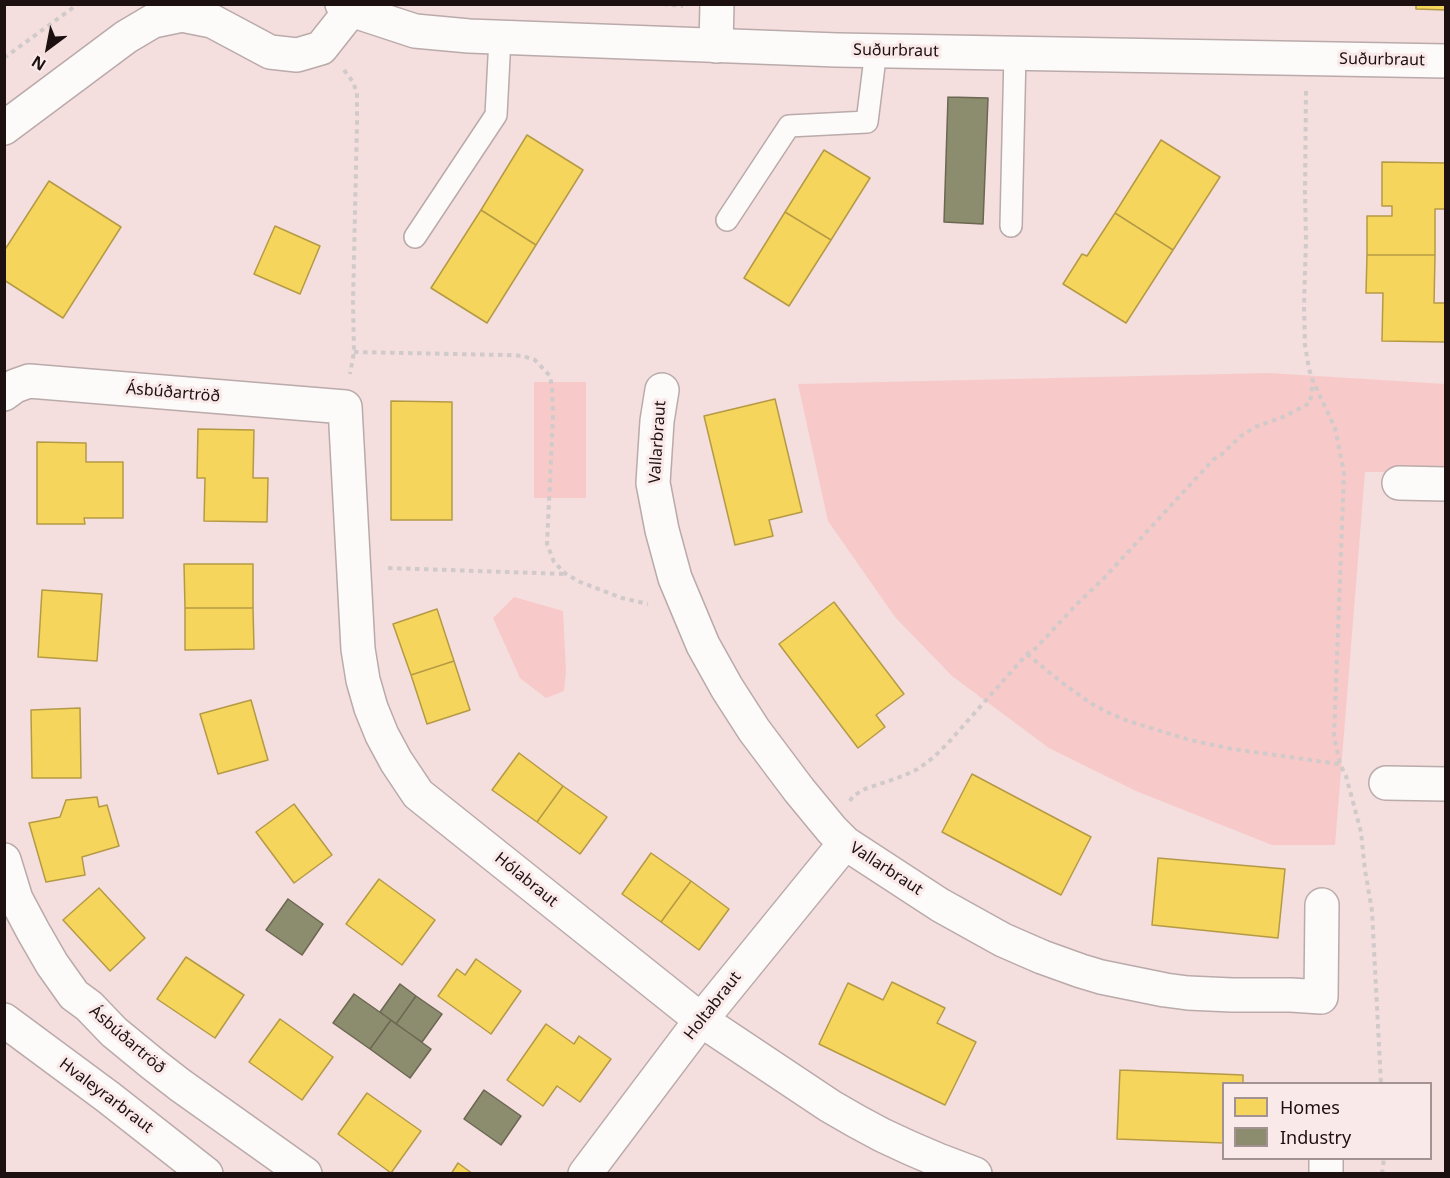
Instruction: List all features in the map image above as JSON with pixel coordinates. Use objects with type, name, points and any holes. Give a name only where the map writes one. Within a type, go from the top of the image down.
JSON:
[{"type":"street","points":[[716,46],[717,4]]},
{"type":"street","name":"Suðurbraut","points":[[321,48],[346,7],[415,31],[500,38],[876,50],[1446,61]]},
{"type":"street","points":[[4,128],[126,37],[153,21],[182,15],[212,21],[270,52],[297,55],[321,48]]},
{"type":"street","name":"Ásbúðartröð","points":[[4,394],[15,386],[29,381],[345,407]]},
{"type":"street","name":"Vallarbraut","points":[[662,390],[657,421],[654,483],[657,506],[675,578],[703,645],[727,688],[754,730],[799,790],[838,836],[940,904],[1003,940],[1081,971],[1165,990],[1252,996],[1321,997],[1322,905]]},
{"type":"street","name":"Hólabraut","points":[[345,407],[358,649],[363,680],[382,735],[418,794],[701,1020],[856,1121],[910,1148],[975,1173]]},
{"type":"street","points":[[1399,483],[1446,484]]},
{"type":"street","points":[[1386,783],[1446,784]]},
{"type":"street","name":"Holtabraut","points":[[585,1173],[838,836]]},
{"type":"street","name":"Ásbúðartröð","points":[[4,860],[16,899],[52,964],[74,995],[89,1006],[114,1032],[180,1085],[305,1173]]},
{"type":"street","name":"Hvaleyrarbraut","points":[[4,1020],[206,1173]]},
{"type":"lane","points":[[415,237],[496,115],[500,38]]},
{"type":"lane","points":[[727,220],[789,126],[867,122],[876,50]]},
{"type":"lane","points":[[1011,226],[1014,53]]},
{"type":"path","points":[[4,58],[78,4]]},
{"type":"path","points":[[321,48],[339,61],[353,81],[357,93],[354,352],[345,407]]},
{"type":"path","points":[[1306,59],[1305,345],[1313,381],[1335,428],[1344,473],[1334,736],[1340,764],[1346,776],[1361,832],[1372,911],[1381,1082]]},
{"type":"path","points":[[354,352],[523,356],[535,360],[550,376],[552,408],[547,544],[554,562],[566,574],[580,582],[622,598],[659,606],[693,622]]},
{"type":"path","points":[[838,836],[853,796],[865,789],[918,769],[934,757],[1027,654],[1035,649],[1104,578],[1213,460],[1255,427],[1283,417],[1310,403],[1313,381]]},
{"type":"path","points":[[354,567],[566,574]]},
{"type":"path","points":[[1027,654],[1076,693],[1109,713],[1128,721],[1190,740],[1232,749],[1340,764]]},
{"type":"shaded area","points":[[1269,373],[1445,384],[1445,472],[1365,472],[1335,845],[1272,845],[1136,791],[1049,748],[952,676],[895,617],[828,521],[798,384]]},
{"type":"shaded area","points":[[534,382],[586,382],[586,498],[534,498]]},
{"type":"shaded area","points":[[514,597],[563,611],[566,671],[564,691],[546,698],[520,678],[493,618]]},
{"type":"building: Homes","points":[[1416,4],[1446,4],[1446,10],[1416,9]]},
{"type":"building: Homes","points":[[527,135],[583,170],[536,245],[481,210]]},
{"type":"building: Homes","points":[[1161,140],[1220,177],[1173,250],[1115,213]]},
{"type":"building: Homes","points":[[824,150],[870,178],[831,240],[785,212]]},
{"type":"building: Homes","points":[[1382,162],[1446,163],[1446,209],[1435,209],[1435,255],[1367,255],[1367,216],[1392,216],[1392,206],[1382,206]]},
{"type":"building: Homes","points":[[49,181],[121,227],[63,318],[4,280],[4,251]]},
{"type":"building: Homes","points":[[481,210],[536,245],[487,323],[431,288]]},
{"type":"building: Homes","points":[[785,212],[831,240],[789,306],[744,278]]},
{"type":"building: Homes","points":[[1115,213],[1173,250],[1126,323],[1063,284],[1082,254],[1087,256]]},
{"type":"building: Homes","points":[[275,226],[320,246],[300,294],[254,274]]},
{"type":"building: Homes","points":[[1367,255],[1435,255],[1434,303],[1446,303],[1446,342],[1382,341],[1383,293],[1366,293]]},
{"type":"building: Homes","points":[[775,399],[802,512],[769,520],[773,536],[735,545],[704,416]]},
{"type":"building: Homes","points":[[391,401],[452,402],[452,520],[391,520]]},
{"type":"building: Homes","points":[[198,429],[254,430],[253,478],[268,478],[267,522],[204,521],[205,478],[197,478]]},
{"type":"building: Homes","points":[[37,442],[86,443],[86,462],[123,462],[123,518],[84,518],[85,524],[37,524]]},
{"type":"building: Homes","points":[[184,564],[253,564],[253,608],[185,608]]},
{"type":"building: Homes","points":[[42,590],[102,594],[97,661],[38,657]]},
{"type":"building: Homes","points":[[834,602],[904,694],[876,715],[885,727],[858,748],[779,644]]},
{"type":"building: Homes","points":[[185,608],[253,608],[254,649],[185,650]]},
{"type":"building: Homes","points":[[437,609],[454,661],[411,675],[393,624]]},
{"type":"building: Homes","points":[[454,661],[470,710],[427,724],[411,675]]},
{"type":"building: Homes","points":[[251,700],[268,760],[218,774],[200,714]]},
{"type":"building: Homes","points":[[80,708],[81,778],[32,778],[31,710]]},
{"type":"building: Homes","points":[[519,753],[563,786],[537,822],[492,790]]},
{"type":"building: Homes","points":[[972,774],[1091,837],[1061,895],[942,832]]},
{"type":"building: Homes","points":[[563,786],[607,817],[580,854],[537,822]]},
{"type":"building: Homes","points":[[97,797],[99,807],[107,805],[119,846],[82,857],[85,875],[46,882],[29,823],[60,817],[66,800]]},
{"type":"building: Homes","points":[[294,804],[332,855],[294,883],[256,832]]},
{"type":"building: Homes","points":[[651,853],[691,881],[661,922],[622,894]]},
{"type":"building: Homes","points":[[1158,858],[1285,869],[1278,938],[1152,925]]},
{"type":"building: Homes","points":[[379,879],[435,920],[402,965],[346,924]]},
{"type":"building: Homes","points":[[691,881],[729,909],[699,950],[661,922]]},
{"type":"building: Homes","points":[[99,888],[145,938],[110,971],[63,920]]},
{"type":"building: Homes","points":[[186,957],[244,995],[215,1038],[157,999]]},
{"type":"building: Homes","points":[[476,959],[521,991],[491,1034],[438,996],[457,969],[465,975]]},
{"type":"building: Homes","points":[[892,982],[945,1008],[937,1023],[976,1042],[945,1105],[819,1044],[848,983],[883,1000]]},
{"type":"building: Homes","points":[[280,1019],[333,1057],[302,1100],[249,1062]]},
{"type":"building: Homes","points":[[546,1024],[574,1044],[579,1036],[611,1059],[580,1102],[557,1086],[543,1106],[507,1080]]},
{"type":"building: Homes","points":[[1120,1070],[1243,1075],[1243,1082],[1222,1082],[1222,1143],[1117,1139]]},
{"type":"building: Homes","points":[[367,1093],[421,1131],[391,1173],[338,1134]]},
{"type":"building: Homes","points":[[458,1163],[473,1174],[451,1174]]},
{"type":"building: Industry","points":[[948,97],[988,98],[983,224],[944,222]]},
{"type":"building: Industry","points":[[288,899],[323,924],[302,955],[266,930]]},
{"type":"building: Industry","points":[[400,984],[416,996],[396,1024],[380,1012]]},
{"type":"building: Industry","points":[[354,994],[391,1020],[370,1049],[333,1023]]},
{"type":"building: Industry","points":[[416,996],[442,1014],[422,1042],[396,1024]]},
{"type":"building: Industry","points":[[391,1020],[431,1049],[410,1078],[370,1049]]},
{"type":"building: Industry","points":[[484,1090],[521,1116],[501,1145],[464,1119]]}]
